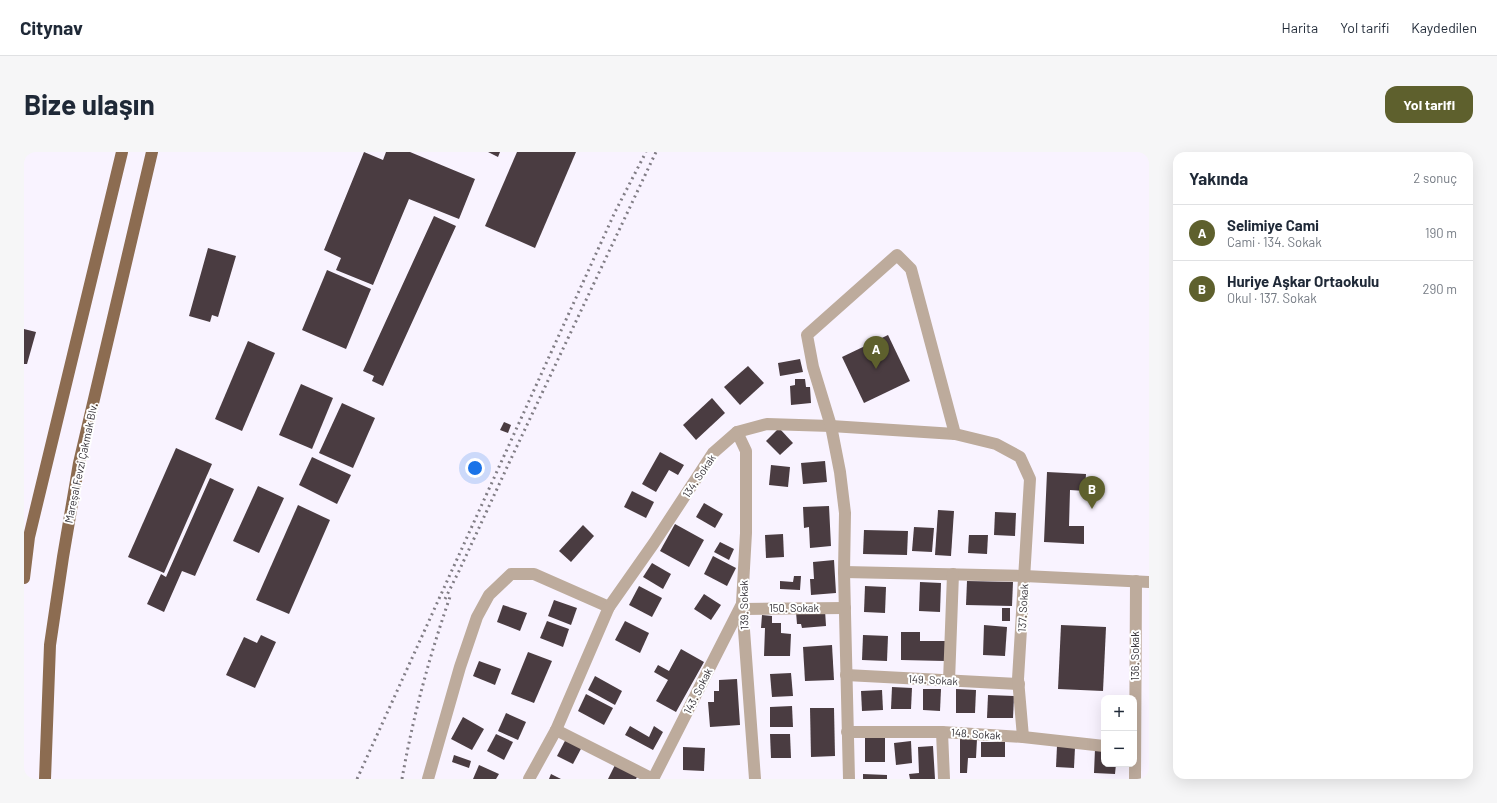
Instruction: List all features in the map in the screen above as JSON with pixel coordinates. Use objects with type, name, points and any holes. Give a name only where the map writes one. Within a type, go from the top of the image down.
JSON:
[{"type":"main road","points":[[24,578],[27,537],[122,152]]},
{"type":"main road","name":"Mareşal Fevzi Çakmak Blv.","points":[[45,779],[50,645],[79,463],[152,152]]},
{"type":"street","points":[[849,779],[844,572],[845,513],[840,472],[831,426],[813,367],[807,335],[897,255],[911,269],[955,434]]},
{"type":"street","name":"134. Sokak","points":[[530,779],[556,730],[609,607],[654,543],[713,453],[737,432],[767,424],[831,426],[955,434],[996,444],[1020,458],[1030,479]]},
{"type":"street","name":"139. Sokak","points":[[737,432],[746,451],[746,533],[742,606],[755,779]]},
{"type":"street","name":"137. Sokak","points":[[1023,737],[1019,684],[1030,479]]},
{"type":"street","points":[[844,572],[1024,576],[1149,582]]},
{"type":"street","points":[[428,779],[460,667],[477,617],[489,595],[511,574],[534,574],[609,607]]},
{"type":"street","points":[[949,681],[953,574]]},
{"type":"street","name":"136. Sokak","points":[[1135,731],[1136,581]]},
{"type":"street","name":"150. Sokak","points":[[742,606],[845,608]]},
{"type":"street","name":"143. Sokak","points":[[653,779],[742,606]]},
{"type":"street","name":"149. Sokak","points":[[846,676],[1019,684]]},
{"type":"street","points":[[556,730],[653,779]]},
{"type":"street","name":"148. Sokak","points":[[847,732],[942,732],[1023,737],[1101,746]]},
{"type":"street","points":[[942,732],[944,779]]},
{"type":"street","name":"136. Sokak","points":[[1135,767],[1135,779]]},
{"type":"building","points":[[364,152],[383,160],[386,152],[410,152],[475,179],[459,219],[409,199],[373,285],[336,270],[341,258],[324,250]]},
{"type":"building","points":[[488,152],[500,152],[498,157]]},
{"type":"building","points":[[517,152],[576,152],[535,248],[485,226]]},
{"type":"building","points":[[434,216],[456,226],[383,386],[372,381],[374,376],[363,371]]},
{"type":"building","points":[[208,248],[236,256],[218,317],[212,315],[210,322],[189,316]]},
{"type":"building","points":[[327,270],[371,289],[346,349],[302,330]]},
{"type":"building","points":[[24,329],[36,332],[27,364],[24,364]]},
{"type":"building","points":[[888,335],[910,381],[864,403],[842,357]]},
{"type":"building","points":[[248,341],[275,353],[242,431],[215,419]]},
{"type":"building","points":[[800,359],[803,372],[780,376],[778,363]]},
{"type":"building","points":[[748,366],[764,383],[740,405],[724,387]]},
{"type":"building","points":[[795,379],[805,379],[806,387],[810,387],[811,403],[791,405],[790,386],[795,385]]},
{"type":"building","points":[[301,384],[333,398],[312,449],[279,435]]},
{"type":"building","points":[[712,398],[725,413],[696,440],[683,425]]},
{"type":"building","points":[[342,403],[375,418],[353,468],[319,453]]},
{"type":"building","points":[[504,422],[511,425],[508,433],[500,430]]},
{"type":"building","points":[[779,428],[793,443],[780,455],[766,441]]},
{"type":"building","points":[[176,448],[212,464],[164,573],[128,557]]},
{"type":"building","points":[[660,452],[684,465],[678,475],[669,470],[656,492],[642,484]]},
{"type":"building","points":[[312,457],[351,475],[337,504],[299,485]]},
{"type":"building","points":[[825,461],[827,482],[803,484],[801,463]]},
{"type":"building","points":[[771,465],[790,467],[788,487],[769,485]]},
{"type":"building","points":[[1047,472],[1086,474],[1085,491],[1070,490],[1069,526],[1084,526],[1084,544],[1044,542]]},
{"type":"building","points":[[210,478],[234,489],[195,576],[182,571],[164,612],[147,604],[161,574],[166,577]]},
{"type":"building","points":[[258,486],[284,498],[259,553],[233,541]]},
{"type":"building","points":[[632,491],[654,502],[646,518],[624,507]]},
{"type":"building","points":[[704,503],[723,514],[715,528],[696,517]]},
{"type":"building","points":[[298,505],[330,520],[289,614],[256,600]]},
{"type":"building","points":[[829,506],[831,546],[810,548],[809,527],[804,528],[803,507]]},
{"type":"building","points":[[938,510],[954,511],[951,556],[935,555]]},
{"type":"building","points":[[995,512],[1016,513],[1015,536],[994,535]]},
{"type":"building","points":[[675,524],[704,540],[689,567],[660,551]]},
{"type":"building","points":[[583,525],[594,536],[571,562],[559,551]]},
{"type":"building","points":[[914,527],[934,528],[932,552],[912,551]]},
{"type":"building","points":[[864,530],[908,531],[907,555],[863,554]]},
{"type":"building","points":[[783,534],[784,557],[766,558],[765,535]]},
{"type":"building","points":[[969,535],[988,535],[987,554],[968,553]]},
{"type":"building","points":[[720,542],[734,549],[729,560],[714,552]]},
{"type":"building","points":[[713,556],[736,568],[727,586],[704,574]]},
{"type":"building","points":[[834,560],[836,593],[811,595],[810,579],[814,579],[813,562]]},
{"type":"building","points":[[652,563],[671,574],[663,589],[643,577]]},
{"type":"building","points":[[794,576],[801,576],[800,590],[780,589],[780,581],[793,582]]},
{"type":"building","points":[[967,581],[1013,582],[1012,606],[966,605]]},
{"type":"building","points":[[920,582],[941,583],[940,612],[919,611]]},
{"type":"building","points":[[639,586],[662,598],[652,617],[629,605]]},
{"type":"building","points":[[865,586],[886,587],[885,613],[864,612]]},
{"type":"building","points":[[704,594],[721,605],[711,620],[694,609]]},
{"type":"building","points":[[554,600],[577,608],[571,625],[548,616]]},
{"type":"building","points":[[503,605],[527,613],[520,631],[497,622]]},
{"type":"building","points":[[1002,608],[1010,608],[1010,621],[1002,621]]},
{"type":"building","points":[[825,610],[826,626],[802,628],[801,624],[797,624],[796,612]]},
{"type":"building","points":[[762,615],[772,616],[772,623],[781,623],[781,633],[791,634],[790,656],[764,656],[765,628],[761,628]]},
{"type":"building","points":[[547,621],[569,629],[563,647],[540,638]]},
{"type":"building","points":[[625,621],[649,633],[640,653],[615,640]]},
{"type":"building","points":[[984,625],[1007,627],[1005,656],[983,655]]},
{"type":"building","points":[[1061,625],[1106,627],[1103,691],[1058,689]]},
{"type":"building","points":[[901,632],[920,632],[920,641],[945,641],[945,661],[901,660]]},
{"type":"building","points":[[261,635],[276,642],[255,688],[226,675],[244,637],[257,643]]},
{"type":"building","points":[[863,635],[888,636],[887,661],[862,660]]},
{"type":"building","points":[[832,645],[834,680],[805,681],[803,647]]},
{"type":"building","points":[[681,649],[704,662],[676,712],[656,701],[668,680],[654,672],[658,665],[669,671]]},
{"type":"building","points":[[528,652],[552,661],[534,703],[511,694]]},
{"type":"building","points":[[479,661],[501,669],[495,685],[473,676]]},
{"type":"building","points":[[791,673],[793,696],[772,697],[770,674]]},
{"type":"building","points":[[595,676],[622,691],[615,705],[588,690]]},
{"type":"building","points":[[737,679],[740,725],[710,727],[708,702],[714,702],[714,691],[719,691],[719,680]]},
{"type":"building","points":[[892,687],[912,688],[911,709],[891,709]]},
{"type":"building","points":[[923,689],[941,689],[940,711],[923,710]]},
{"type":"building","points":[[956,689],[976,690],[975,713],[956,713]]},
{"type":"building","points":[[882,690],[883,710],[862,711],[861,691]]},
{"type":"building","points":[[586,694],[613,708],[604,725],[578,711]]},
{"type":"building","points":[[988,695],[1014,696],[1013,718],[987,718]]},
{"type":"building","points":[[792,706],[793,727],[770,727],[770,707]]},
{"type":"building","points":[[810,708],[834,708],[835,756],[811,757]]},
{"type":"building","points":[[506,713],[526,722],[518,740],[498,731]]},
{"type":"building","points":[[463,717],[484,729],[472,750],[451,739]]},
{"type":"building","points":[[630,726],[649,737],[654,726],[663,732],[653,750],[625,735]]},
{"type":"building","points":[[496,734],[513,742],[504,760],[487,751]]},
{"type":"building","points":[[770,734],[790,734],[791,758],[771,758]]},
{"type":"building","points":[[865,736],[885,736],[885,762],[865,762]]},
{"type":"building","points":[[567,737],[583,745],[573,764],[557,756]]},
{"type":"building","points":[[960,739],[977,739],[976,758],[968,758],[967,773],[960,773]]},
{"type":"building","points":[[911,741],[912,763],[896,765],[894,743]]},
{"type":"building","points":[[981,742],[1005,742],[1005,757],[981,757]]},
{"type":"building","points":[[933,746],[935,779],[910,779],[909,774],[919,773],[918,747]]},
{"type":"building","points":[[1057,746],[1075,747],[1074,768],[1056,767]]},
{"type":"building","points":[[683,747],[705,748],[704,771],[683,770]]},
{"type":"building","points":[[1095,749],[1101,750],[1101,767],[1116,767],[1115,774],[1094,773]]},
{"type":"building","points":[[454,755],[471,761],[469,768],[452,762]]},
{"type":"building","points":[[479,765],[499,774],[496,779],[473,779]]},
{"type":"building","points":[[615,765],[638,775],[636,779],[608,779]]},
{"type":"building","points":[[551,774],[561,779],[549,779]]},
{"type":"building","points":[[863,774],[887,775],[887,779],[863,779]]},
{"type":"railway","points":[[357,779],[615,212],[646,152]]},
{"type":"railway","points":[[445,599],[656,152]]},
{"type":"railway","points":[[402,779],[411,732],[423,685],[451,594]]},
{"type":"place","name":"Selimiye Cami","points":[[876,369]]},
{"type":"place","name":"Huriye Aşkar Ortaokulu","points":[[1092,509]]}]
